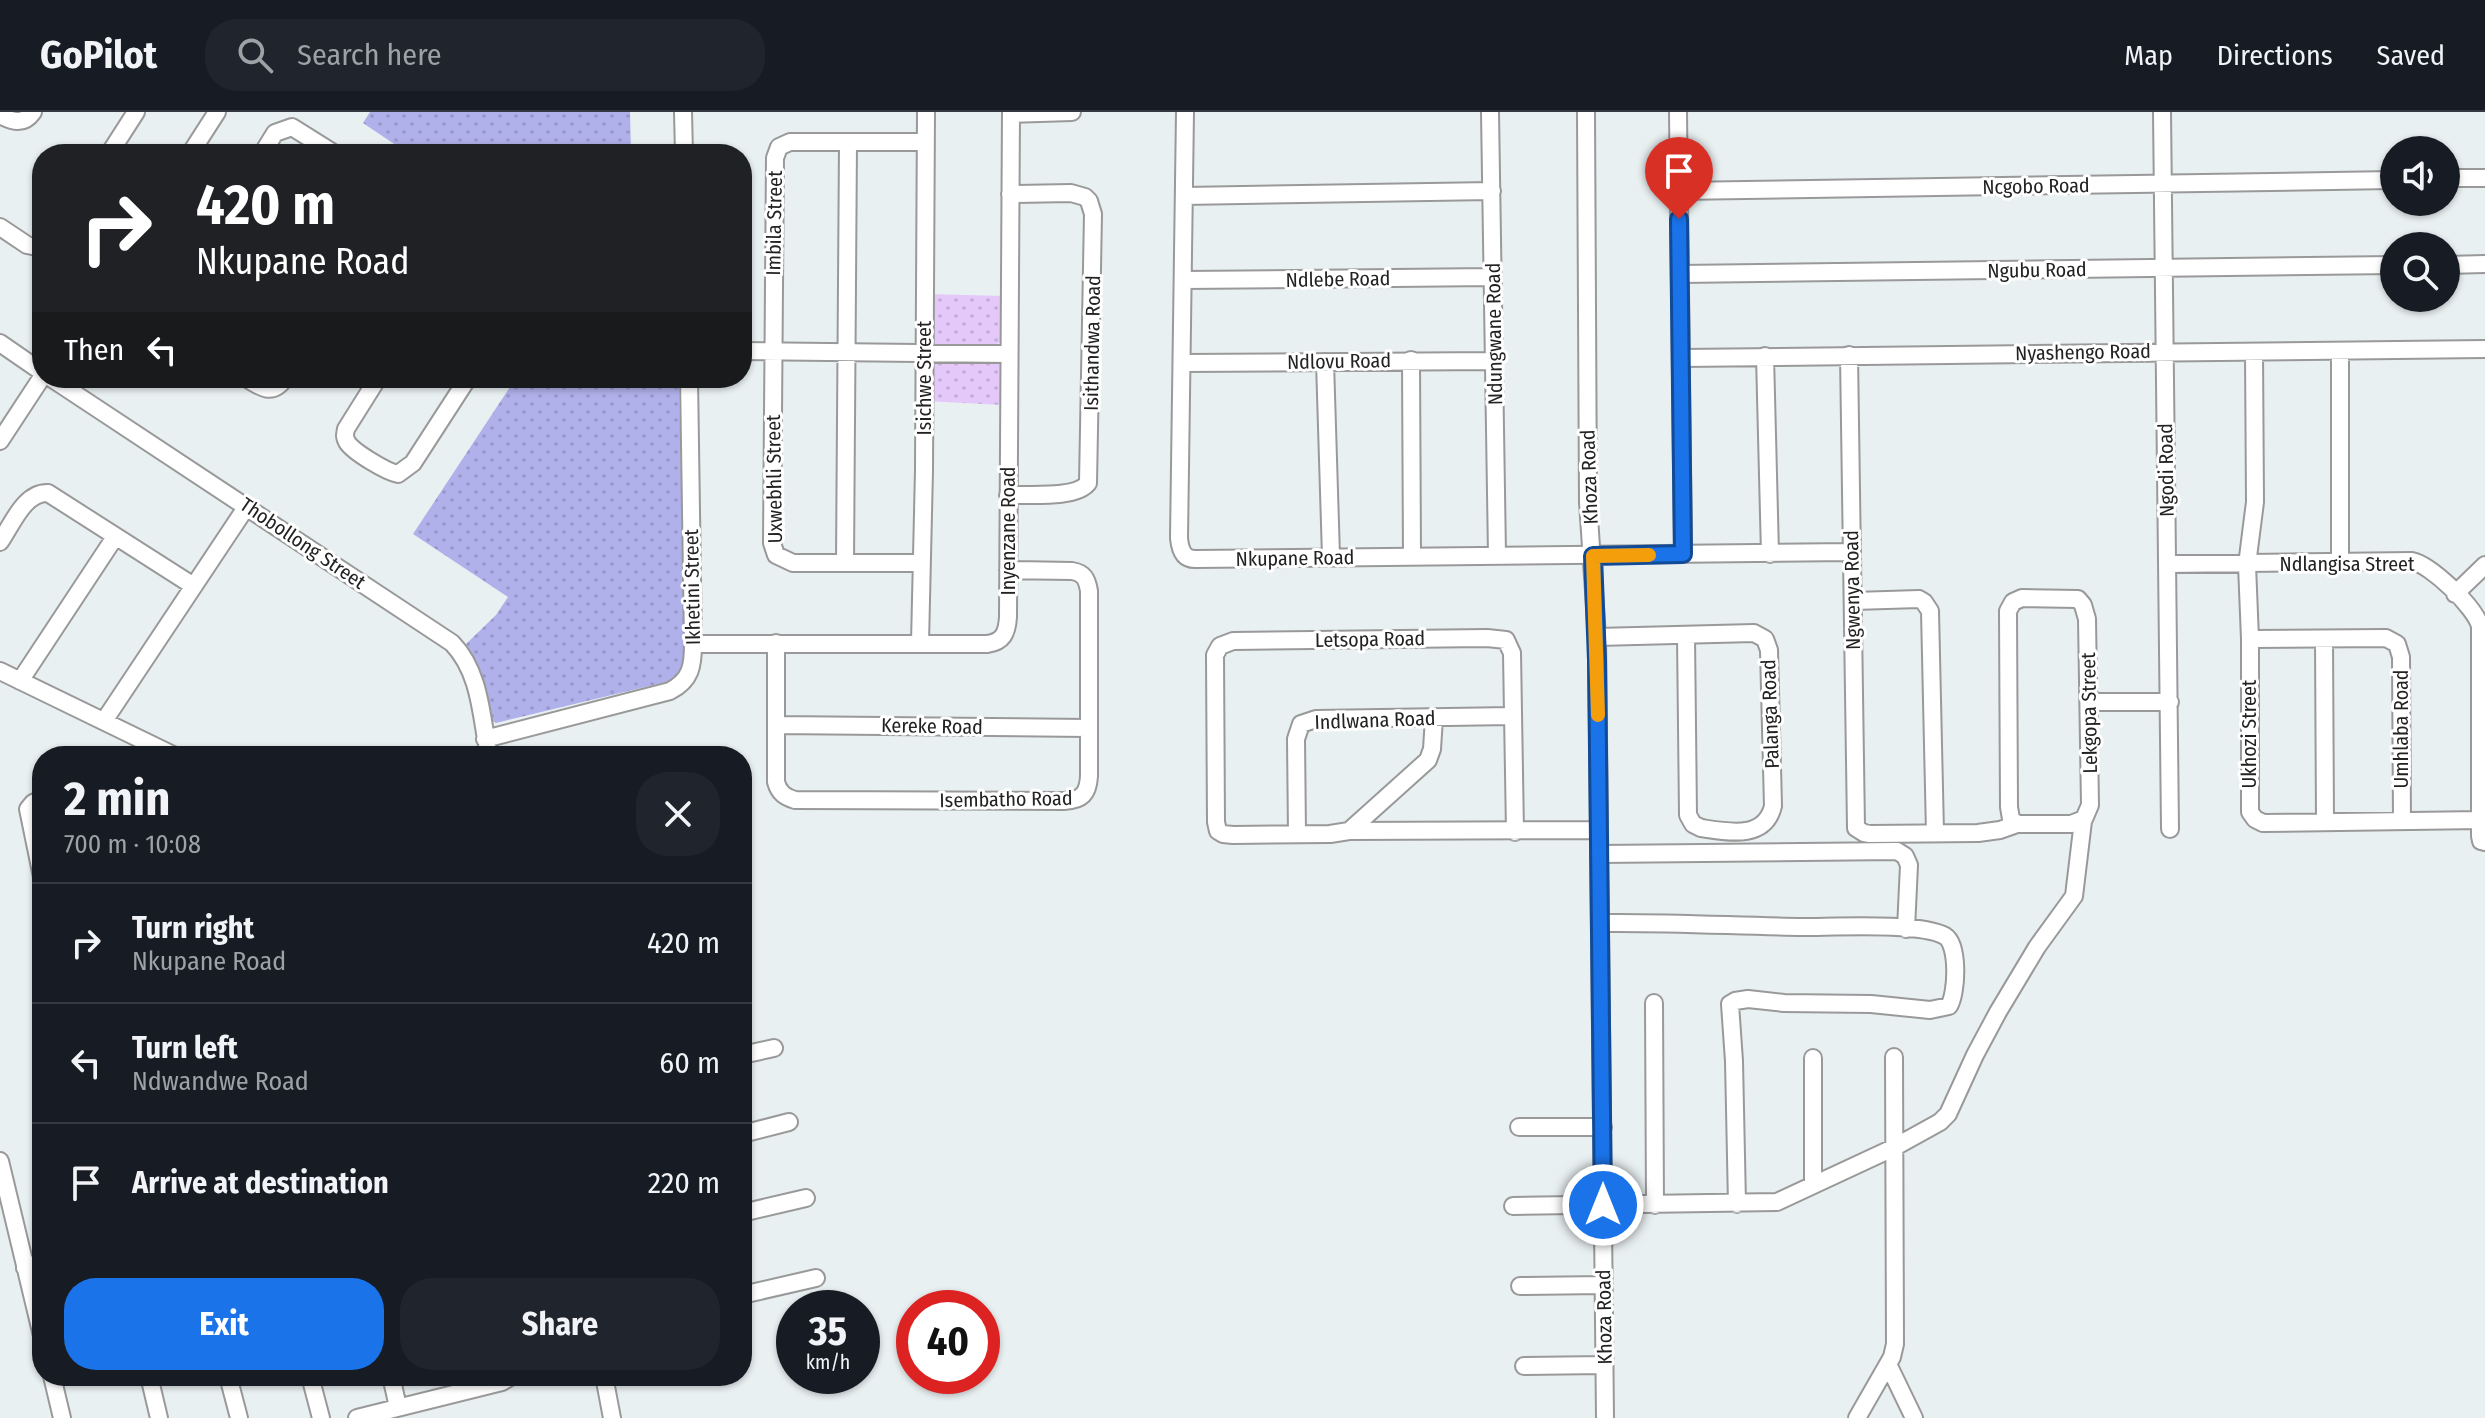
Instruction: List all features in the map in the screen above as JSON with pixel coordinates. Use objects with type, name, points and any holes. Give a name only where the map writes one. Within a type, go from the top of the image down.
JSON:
[{"type":"street","points":[[0,115],[15,122],[26,119],[33,112]]},
{"type":"street","points":[[115,144],[136,112]]},
{"type":"street","points":[[196,144],[217,112]]},
{"type":"street","points":[[683,112],[684,144]]},
{"type":"street","name":"Isichwe Street","points":[[920,643],[926,112]]},
{"type":"street","points":[[1011,113],[1072,112]]},
{"type":"street","name":"Nkupane Road","points":[[1185,112],[1179,538],[1186,557],[1851,552]]},
{"type":"street","name":"Ndungwane Road","points":[[1490,112],[1497,555]]},
{"type":"street","name":"Khoza Road","points":[[1586,112],[1588,502],[1597,637],[1605,1418]]},
{"type":"street","points":[[1678,112],[1683,554]]},
{"type":"street","name":"Ngodi Road","points":[[2162,112],[2170,829]]},
{"type":"street","name":"Inyenzane Road","points":[[693,644],[987,644],[1002,639],[1007,627],[1008,570],[1011,113]]},
{"type":"street","points":[[268,144],[275,133],[292,127],[319,144]]},
{"type":"street","name":"Imbila Street","points":[[773,351],[776,152],[783,144],[790,142],[926,142]]},
{"type":"street","points":[[845,562],[848,143]]},
{"type":"street","points":[[2460,178],[2485,178]]},
{"type":"street","name":"Ncgobo Road","points":[[1678,191],[2380,180]]},
{"type":"street","points":[[1184,196],[1492,191]]},
{"type":"street","name":"Isithandwa Road","points":[[1008,495],[1074,493],[1088,483],[1093,214],[1089,201],[1079,194],[1010,194]]},
{"type":"street","points":[[0,227],[32,246]]},
{"type":"street","points":[[2460,265],[2485,264]]},
{"type":"street","name":"Ngubu Road","points":[[1680,274],[2380,265]]},
{"type":"street","name":"Ndlebe Road","points":[[1184,280],[1492,277]]},
{"type":"street","points":[[0,343],[32,367]]},
{"type":"street","name":"Nyashengo Road","points":[[1681,358],[2485,349]]},
{"type":"street","points":[[752,351],[1008,354]]},
{"type":"street","name":"Uxwebhli Street","points":[[773,351],[774,551],[780,558],[793,563],[921,563]]},
{"type":"street","points":[[2340,351],[2340,561]]},
{"type":"street","name":"Ukhozi Street","points":[[2254,352],[2255,502],[2247,565],[2250,812],[2263,823],[2402,820],[2482,833]]},
{"type":"street","name":"Ngwenya Road","points":[[1849,355],[1855,824],[1859,831],[1870,834],[1935,833]]},
{"type":"street","points":[[1765,356],[1770,554]]},
{"type":"street","points":[[1411,360],[1412,556]]},
{"type":"street","name":"Ndlovu Road","points":[[1183,363],[1494,361]]},
{"type":"street","points":[[1325,362],[1331,556]]},
{"type":"street","points":[[0,441],[33,388]]},
{"type":"street","name":"Thobollong Street","points":[[66,388],[452,643],[466,658],[471,669],[487,746]]},
{"type":"street","points":[[372,388],[345,435],[352,447],[389,472],[398,474],[413,463],[462,388]]},
{"type":"street","name":"Ikhetini Street","points":[[493,746],[670,691],[686,681],[691,671],[693,644],[689,388]]},
{"type":"street","points":[[0,542],[28,500],[43,492],[56,497],[192,585]]},
{"type":"street","points":[[104,721],[247,506]]},
{"type":"street","points":[[20,681],[115,537]]},
{"type":"street","name":"Ndlangisa Street","points":[[2168,564],[2340,561],[2418,562],[2426,566],[2475,613],[2480,626],[2482,833]]},
{"type":"street","points":[[2455,594],[2485,565]]},
{"type":"street","name":"Isembatho Road","points":[[776,643],[775,772],[778,788],[788,798],[1073,801],[1084,796],[1089,776],[1089,591],[1086,579],[1079,572],[1072,571],[1008,570]]},
{"type":"street","name":"Lekgopa Street","points":[[1513,1206],[1777,1202],[1893,1148],[1940,1122],[1948,1114],[1998,1012],[2037,947],[2073,897],[2083,821],[2090,805],[2087,619],[2082,603],[2075,598],[2018,599],[2007,614],[2009,807],[2011,819],[2017,824]]},
{"type":"street","points":[[1854,601],[1919,599],[1930,611],[1935,833],[1993,831],[2017,824],[2071,824],[2083,821]]},
{"type":"street","name":"Palanga Road","points":[[1597,637],[1754,633],[1765,639],[1769,650],[1773,791],[1771,817],[1756,830],[1701,828],[1693,824],[1688,815],[1686,636]]},
{"type":"street","name":"Umhlaba Road","points":[[2250,639],[2386,638],[2394,641],[2399,648],[2402,820]]},
{"type":"street","name":"Letsopa Road","points":[[1297,834],[1223,834],[1218,831],[1215,655],[1223,644],[1237,641],[1502,639],[1512,653],[1515,832]]},
{"type":"street","points":[[2324,639],[2325,822]]},
{"type":"street","points":[[0,671],[155,746]]},
{"type":"street","points":[[2090,702],[2170,702]]},
{"type":"street","name":"Indlwana Road","points":[[1297,834],[1296,739],[1301,724],[1316,719],[1512,716]]},
{"type":"street","points":[[1349,831],[1428,760],[1432,749],[1434,718]]},
{"type":"street","name":"Kereke Road","points":[[776,725],[1088,728]]},
{"type":"street","points":[[32,804],[28,809],[32,828]]},
{"type":"street","points":[[1297,834],[1598,830]]},
{"type":"street","points":[[1600,854],[1897,851],[1905,856],[1909,865],[1906,929]]},
{"type":"street","points":[[1601,923],[1730,923],[1906,929],[1932,932],[1949,939],[1955,955],[1953,995],[1949,1006],[1930,1010],[1871,1004],[1784,1003],[1748,999],[1735,1001],[1729,1007],[1734,1061],[1737,1204]]},
{"type":"street","points":[[1654,1003],[1655,1205]]},
{"type":"street","points":[[752,1053],[774,1048]]},
{"type":"street","points":[[1857,1418],[1888,1364],[1895,1344],[1894,1057]]},
{"type":"street","points":[[1813,1058],[1813,1185]]},
{"type":"street","points":[[752,1131],[789,1122]]},
{"type":"street","points":[[1519,1127],[1603,1127]]},
{"type":"street","points":[[0,1161],[32,1296]]},
{"type":"street","points":[[752,1211],[806,1198]]},
{"type":"street","points":[[25,1268],[32,1265]]},
{"type":"street","points":[[752,1293],[816,1278]]},
{"type":"street","points":[[1520,1286],[1603,1285]]},
{"type":"street","points":[[1888,1364],[1914,1418]]},
{"type":"street","points":[[1524,1366],[1604,1365]]},
{"type":"street","points":[[54,1386],[62,1418]]},
{"type":"street","points":[[151,1386],[159,1418]]},
{"type":"street","points":[[231,1386],[239,1418]]},
{"type":"street","points":[[313,1386],[321,1418]]},
{"type":"street","points":[[393,1386],[398,1407]]},
{"type":"street","points":[[357,1418],[480,1386]]},
{"type":"street","points":[[606,1386],[612,1418]]},
{"type":"shaded area","points":[[370,112],[630,112],[631,144],[394,144],[363,123]]},
{"type":"shaded area","points":[[928,294],[1004,296],[1001,342],[991,346],[938,345],[931,342]]},
{"type":"shaded area","points":[[928,355],[1001,358],[1002,405],[926,401]]},
{"type":"shaded area","points":[[509,388],[679,388],[685,660],[679,673],[670,681],[496,723],[491,720],[477,663],[466,644],[496,615],[508,597],[413,534]]},
{"type":"slow traffic","points":[[1598,715],[1593,556],[1649,555]]},
{"type":"route","points":[[1603,1205],[1600,854],[1593,556],[1683,554],[1679,219]]}]
